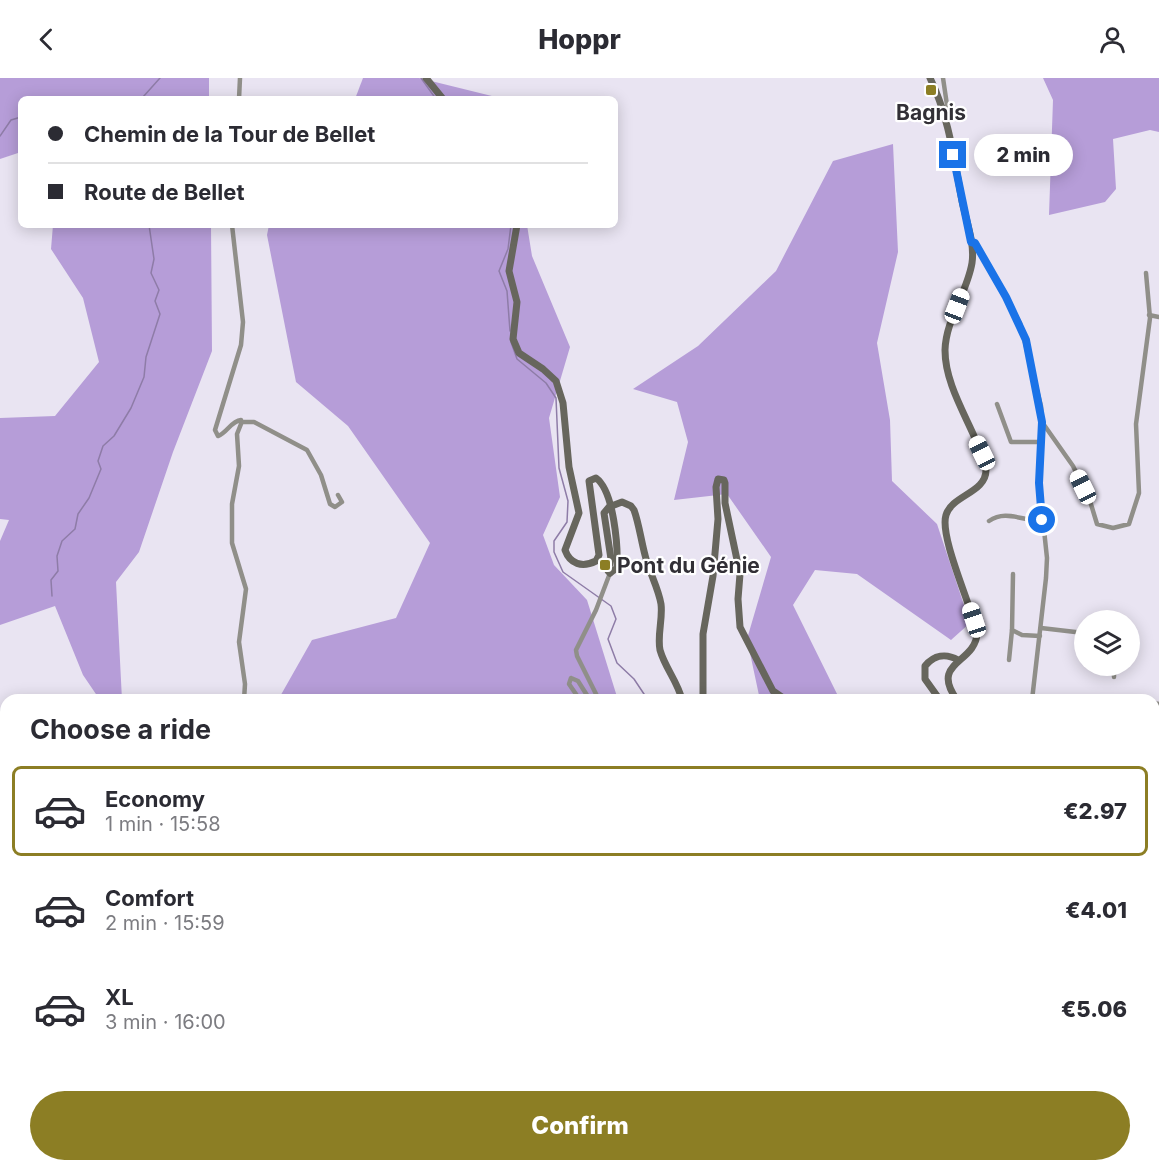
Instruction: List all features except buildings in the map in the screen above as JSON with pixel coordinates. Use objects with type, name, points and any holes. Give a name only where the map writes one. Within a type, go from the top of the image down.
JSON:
[{"type":"street","points":[[239,96],[240,78]]},
{"type":"street","points":[[426,78],[441,96]]},
{"type":"street","points":[[930,78],[944,110],[971,242],[972,265],[948,332],[946,361],[953,387],[982,453],[987,471],[981,484],[952,505],[945,516],[949,544],[977,633],[974,646],[951,669],[947,681],[954,694]]},
{"type":"street","points":[[943,78],[947,105],[944,110]]},
{"type":"street","points":[[232,228],[243,322],[241,345],[216,434],[222,435],[237,420],[254,422],[307,450],[321,475],[330,504],[335,507],[342,502],[338,495]]},
{"type":"street","points":[[517,228],[509,271],[517,302],[513,339],[519,353],[556,381],[563,403],[569,466],[579,513],[565,550],[571,561],[581,565],[596,561],[599,555],[589,481],[596,478],[602,482],[608,495],[615,529],[617,568],[610,573]]},
{"type":"street","points":[[971,242],[975,243],[1020,323],[1030,359],[1042,422],[1039,483],[1047,558],[1033,694]]},
{"type":"street","points":[[1042,422],[1073,466],[1090,501],[1097,524],[1113,528],[1129,524],[1139,493],[1136,424],[1149,315],[1146,273]]},
{"type":"street","points":[[1149,315],[1159,317]]},
{"type":"street","points":[[997,404],[1011,442],[1041,442]]},
{"type":"street","points":[[241,422],[237,434],[239,466],[232,504],[232,543],[246,588],[239,642],[244,694]]},
{"type":"street","points":[[703,694],[704,620],[713,576],[718,519],[717,482],[722,479],[725,483],[725,503],[740,574],[738,598],[740,627],[773,692],[776,694]]},
{"type":"street","points":[[595,694],[576,650],[608,583],[611,560],[605,510],[615,504],[627,503],[635,514],[661,606],[659,640],[661,652],[681,694]]},
{"type":"street","points":[[989,521],[1011,515],[1030,521],[1042,520]]},
{"type":"street","points":[[1009,660],[1013,574]]},
{"type":"street","points":[[1041,628],[1074,632]]},
{"type":"street","points":[[1012,630],[1022,635],[1040,636]]},
{"type":"street","points":[[936,694],[925,680],[925,666],[932,658],[939,656],[950,656],[958,660]]},
{"type":"street","points":[[576,694],[569,684],[571,678],[578,681],[586,694]]},
{"type":"shaded area","points":[[0,78],[209,78],[209,96],[18,96],[18,153],[0,159]]},
{"type":"shaded area","points":[[363,78],[419,78],[492,96],[356,96]]},
{"type":"shaded area","points":[[1043,78],[1159,78],[1159,132],[1150,130],[1113,139],[1116,189],[1105,202],[1049,215],[1053,100]]},
{"type":"shaded area","points":[[893,144],[898,252],[877,343],[890,420],[892,481],[937,524],[970,623],[951,640],[857,574],[815,570],[793,605],[837,694],[759,694],[747,639],[771,557],[727,494],[674,500],[688,442],[677,402],[633,389],[698,346],[776,271],[833,161]]},
{"type":"shaded area","points":[[53,228],[211,228],[212,351],[173,452],[139,552],[116,582],[122,694],[96,694],[83,675],[55,606],[0,625],[0,541],[9,520],[0,519],[0,418],[55,416],[99,362],[83,298],[51,249]]},
{"type":"shaded area","points":[[268,228],[527,228],[532,256],[570,347],[549,418],[560,497],[543,535],[554,565],[587,600],[616,694],[281,694],[312,640],[396,618],[430,543],[348,426],[296,382],[267,235]]},
{"type":"waterway","points":[[144,96],[160,78]]},
{"type":"waterway","points":[[421,78],[434,96]]},
{"type":"waterway","points":[[0,136],[11,120],[18,118]]},
{"type":"waterway","points":[[52,596],[51,580],[58,571],[57,556],[62,541],[75,529],[78,514],[89,498],[101,469],[98,461],[103,446],[114,436],[131,408],[144,377],[146,357],[160,314],[155,301],[159,290],[151,273],[154,259],[149,228]]},
{"type":"waterway","points":[[510,331],[507,291],[499,271],[508,249],[511,228]]},
{"type":"waterway","points":[[511,342],[517,359],[546,383],[556,398],[559,468],[568,501],[567,522],[554,541],[554,552],[563,572],[611,606],[616,619],[608,639],[617,663],[634,679],[644,694]]},
{"type":"place","name":"Bagnis","points":[[931,90]]},
{"type":"place","name":"Pont du Génie","points":[[605,565]]},
{"type":"route","points":[[953,155],[971,242],[975,243],[1006,297],[1026,340],[1041,406],[1039,483],[1042,520]]}]
